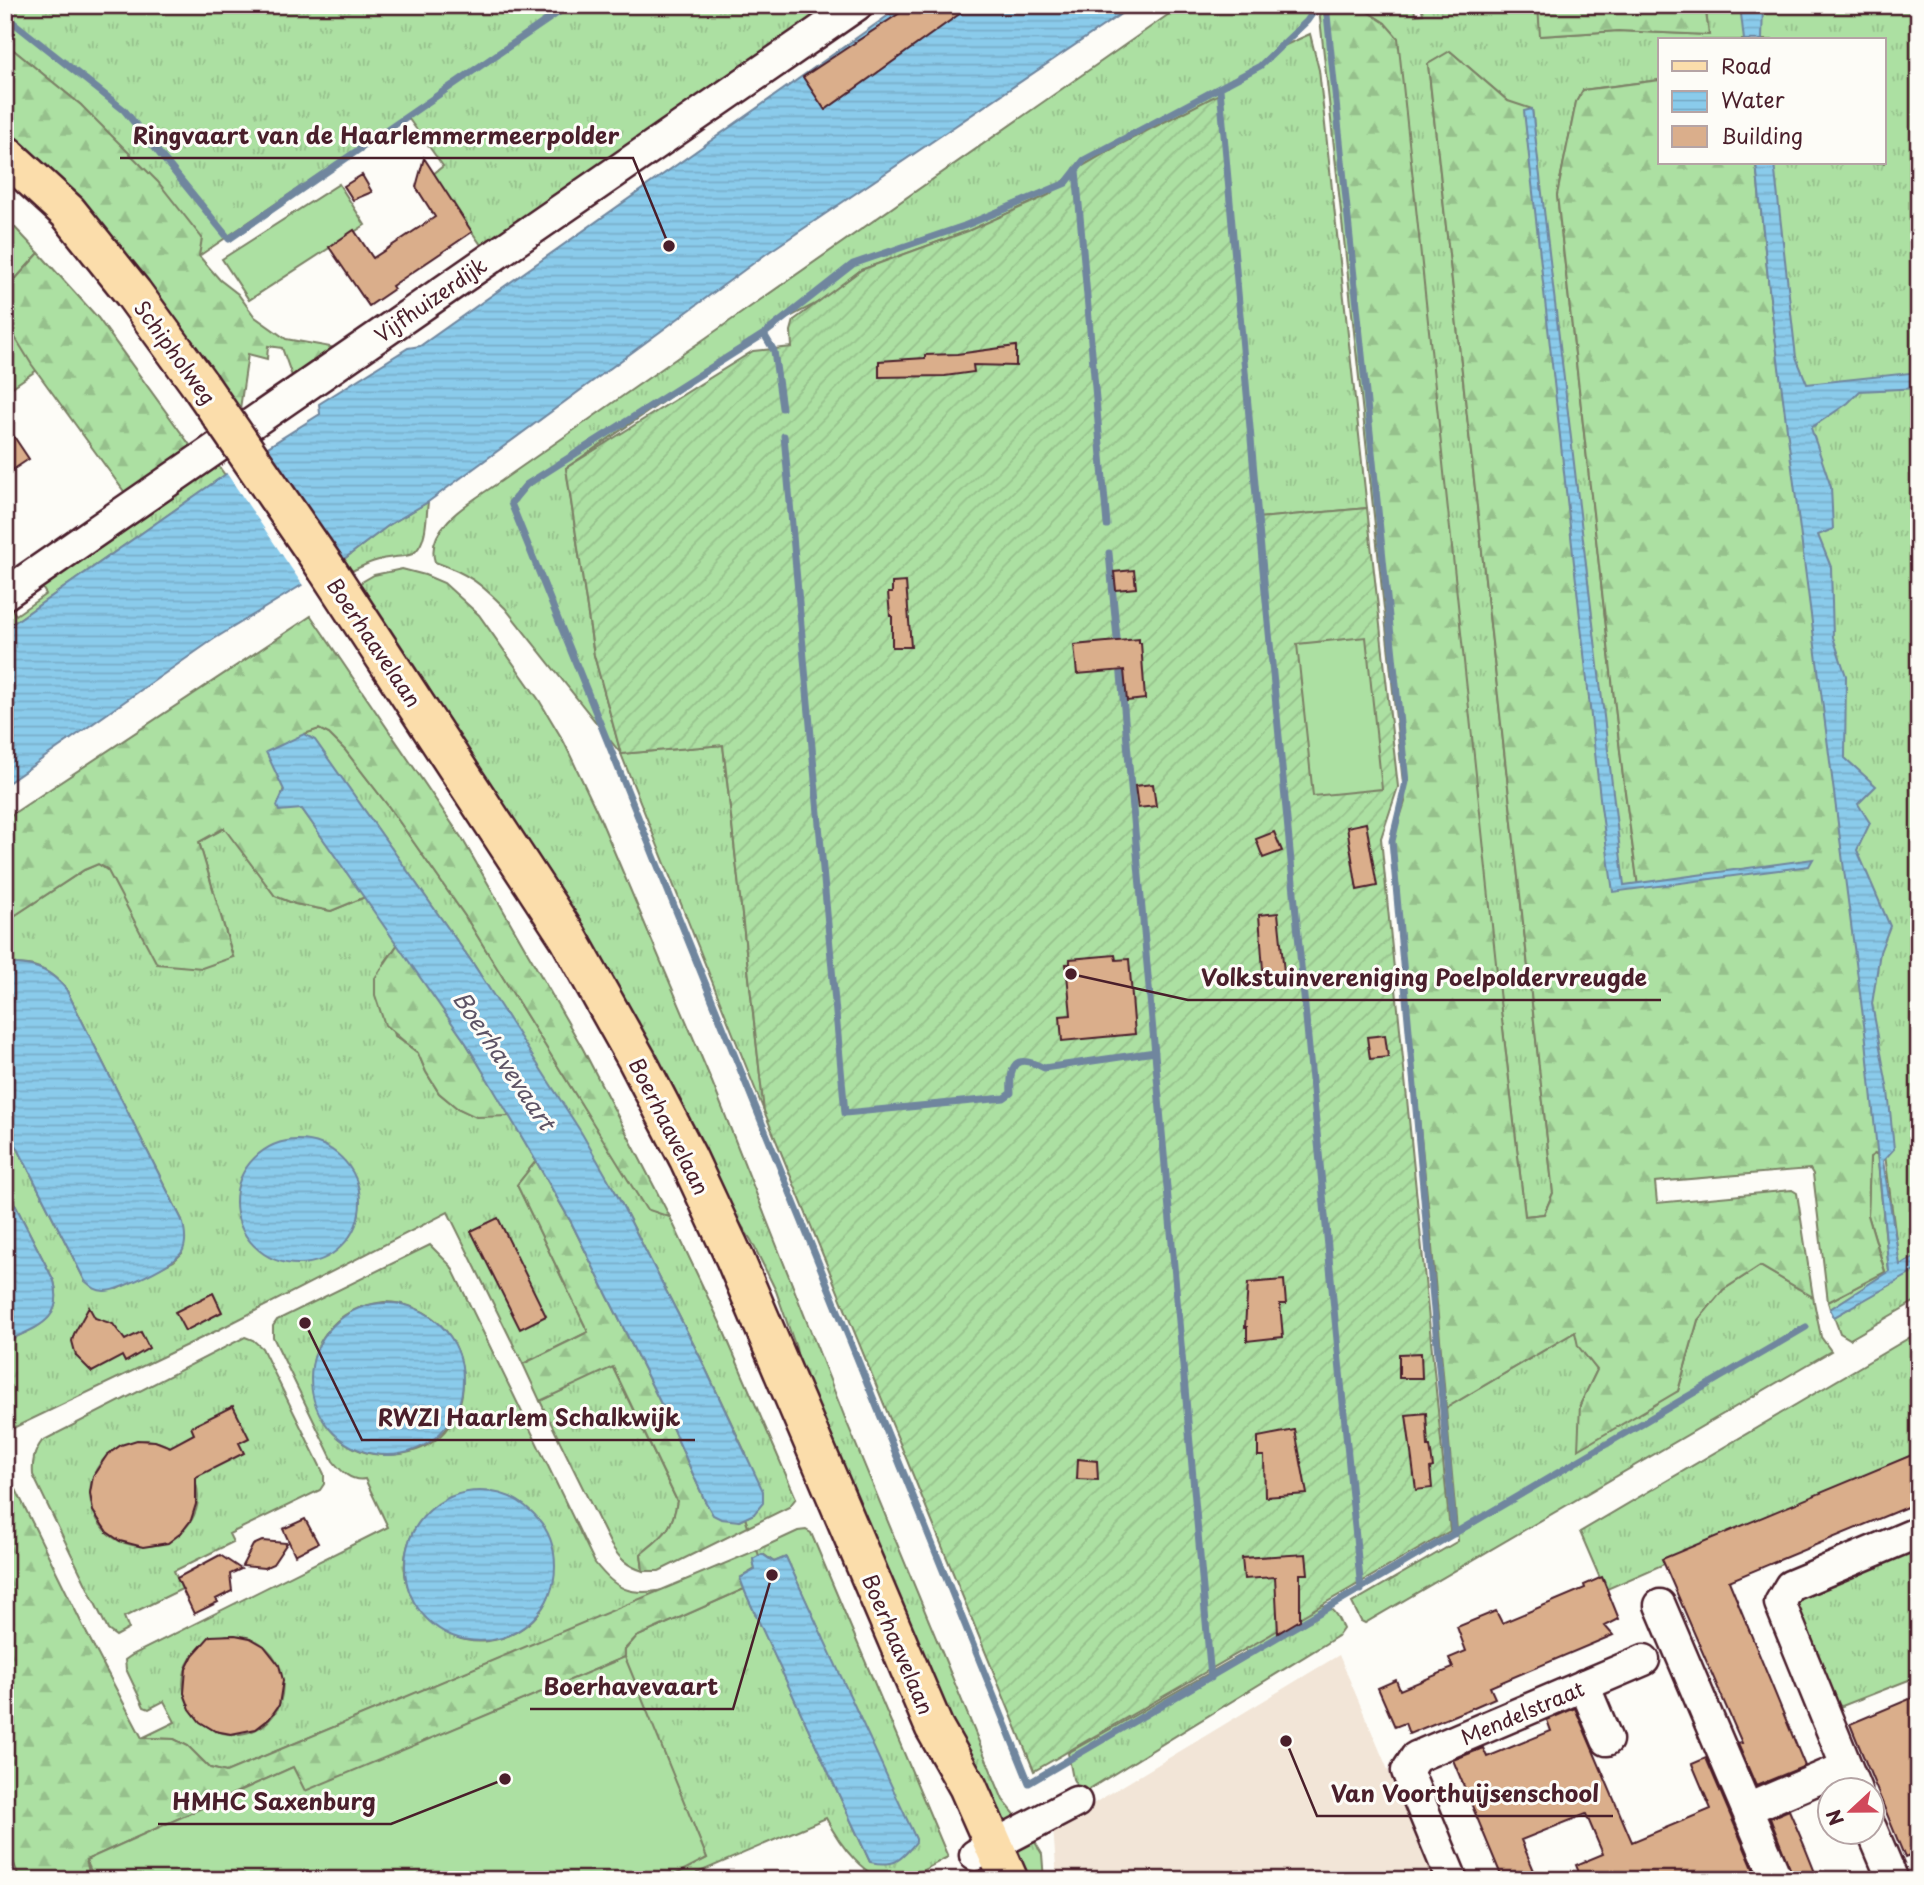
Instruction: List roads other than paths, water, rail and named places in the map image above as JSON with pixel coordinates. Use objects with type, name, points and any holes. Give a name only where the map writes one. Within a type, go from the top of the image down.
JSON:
[{"type":"main road","name":"Schipholweg","points":[[5,153],[68,212],[133,293],[326,568]]},
{"type":"main road","name":"Boerhaavelaan","points":[[326,568],[568,937],[637,1059],[688,1158],[735,1259],[934,1727],[968,1787],[985,1860],[1009,1880]]},
{"type":"street","name":"Vijfhuizerdijk","points":[[5,594],[857,5]]},
{"type":"street","points":[[1850,1776],[1780,1603],[1790,1586],[1919,1532]]},
{"type":"street","points":[[1660,1605],[1777,1880]]},
{"type":"street","name":"Mendelstraat","points":[[1452,1880],[1407,1771],[1416,1757],[1644,1660]]},
{"type":"street","points":[[1584,1685],[1607,1740]]},
{"type":"street","points":[[1747,1809],[1815,1789]]},
{"type":"street","points":[[985,1860],[1033,1826],[1076,1802]]},
{"type":"street","points":[[1879,1846],[1893,1880]]},
{"type":"water","points":[[903,5],[1134,5],[766,254],[428,502],[389,525],[344,559],[214,639],[5,785],[5,629],[233,469],[320,414],[319,404],[408,348],[420,346]]},
{"type":"water","points":[[1740,5],[1763,5],[1762,38],[1744,38]]},
{"type":"water","points":[[1532,109],[1624,885],[1813,859],[1809,866],[1613,892],[1601,807],[1524,111]]},
{"type":"water","points":[[1756,164],[1774,164],[1796,357],[1807,384],[1919,372],[1919,388],[1860,391],[1848,403],[1811,428],[1831,487],[1833,529],[1818,535],[1831,567],[1833,637],[1846,676],[1845,758],[1876,786],[1858,804],[1870,823],[1857,850],[1890,926],[1880,952],[1872,1004],[1888,1091],[1894,1149],[1883,1161],[1900,1265],[1919,1255],[1919,1269],[1834,1317],[1830,1309],[1889,1271],[1866,1040],[1770,298]]},
{"type":"water","points":[[304,734],[315,740],[474,965],[581,1132],[616,1193],[701,1359],[763,1491],[763,1503],[754,1514],[739,1521],[713,1515],[571,1222],[466,1043],[302,809],[279,811],[277,806],[284,790],[266,752]]},
{"type":"water","points":[[16,964],[44,970],[66,989],[182,1220],[185,1245],[177,1257],[145,1276],[111,1290],[98,1290],[85,1281],[5,1123],[5,966]]},
{"type":"water","points":[[298,1140],[322,1144],[342,1158],[356,1178],[360,1202],[356,1226],[342,1246],[322,1260],[298,1264],[274,1260],[254,1246],[240,1226],[236,1202],[240,1178],[254,1158],[274,1144]]},
{"type":"water","points":[[5,1185],[54,1281],[56,1295],[55,1306],[45,1321],[5,1342]]},
{"type":"water","points":[[387,1303],[416,1308],[441,1325],[458,1350],[463,1379],[458,1408],[441,1433],[416,1450],[387,1455],[358,1450],[333,1433],[316,1408],[311,1379],[316,1350],[333,1325],[358,1308]]},
{"type":"water","points":[[480,1491],[509,1496],[533,1513],[550,1537],[555,1566],[550,1595],[533,1619],[509,1636],[480,1641],[451,1636],[427,1619],[410,1595],[405,1566],[410,1537],[427,1513],[451,1496]]},
{"type":"water","points":[[762,1554],[774,1562],[786,1557],[916,1839],[910,1849],[896,1861],[885,1864],[870,1862],[746,1594],[740,1578],[755,1570],[753,1559]]},
{"type":"waterway","points":[[5,16],[124,110],[229,239],[569,5]]},
{"type":"waterway","points":[[1318,5],[1307,21],[1260,66],[1084,160],[1066,183],[964,226],[853,264],[764,334],[526,485],[511,503],[1029,1783],[1806,1327]]},
{"type":"waterway","points":[[1326,5],[1406,782],[1392,841],[1454,1534]]},
{"type":"waterway","points":[[1220,89],[1258,518],[1361,1590]]},
{"type":"waterway","points":[[1076,170],[1107,525]]},
{"type":"waterway","points":[[764,334],[774,351],[782,408]]},
{"type":"waterway","points":[[784,436],[845,1113],[1004,1098],[1011,1093],[1013,1068],[1020,1062],[1044,1068],[1155,1052]]},
{"type":"waterway","points":[[1109,553],[1118,649]]},
{"type":"waterway","points":[[1120,664],[1211,1678]]},
{"type":"place","name":"Ringvaart van de Haarlemmermeerpolder","points":[[669,246]]},
{"type":"place","name":"Volkstuinvereniging Poelpoldervreugde","points":[[1071,974]]},
{"type":"place","name":"RWZI Haarlem Schalkwijk","points":[[305,1323]]},
{"type":"place","name":"Boerhavevaart","points":[[772,1575]]},
{"type":"place","name":"Van Voorthuijsenschool","points":[[1286,1741]]},
{"type":"place","name":"HMHC Saxenburg","points":[[505,1779]]}]
